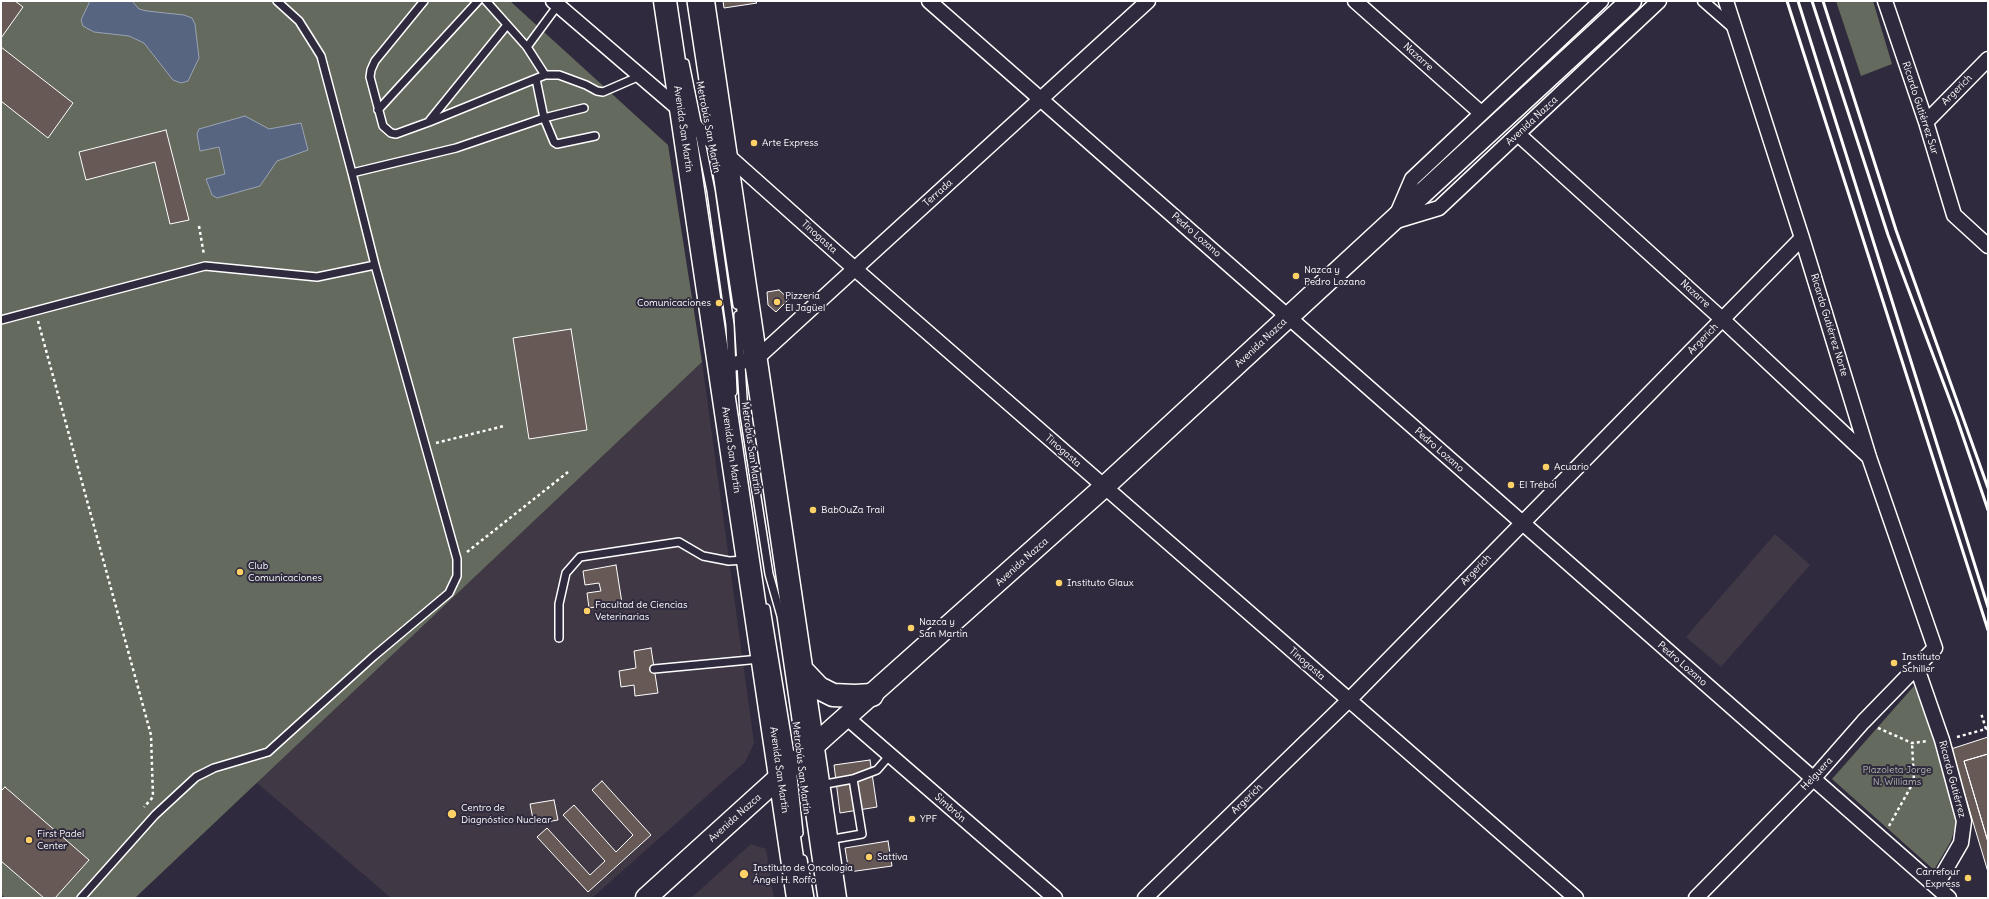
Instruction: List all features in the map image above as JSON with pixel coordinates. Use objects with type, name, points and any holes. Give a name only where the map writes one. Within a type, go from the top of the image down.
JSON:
[{"type":"main road","name":"Avenida San Martín","points":[[665,1],[680,110],[737,363],[800,668],[797,762],[798,898]]},
{"type":"main road","name":"Avenida San Martín","points":[[703,1],[719,147],[737,363],[748,560],[762,659],[797,762],[817,785],[835,898]]},
{"type":"main road","name":"Avenida Nazca","points":[[646,898],[1104,487],[1394,222],[1631,1]]},
{"type":"main road","points":[[800,668],[819,688],[833,695],[872,695]]},
{"type":"street","name":"Pedro Lozano","points":[[929,1],[1949,898]]},
{"type":"street","name":"Terrada","points":[[737,363],[855,269],[1148,1]]},
{"type":"street","name":"Nazarre","points":[[1355,1],[1481,113]]},
{"type":"street","name":"Avenida Nazca","points":[[1394,222],[1412,179],[1601,1]]},
{"type":"street","name":"Avenida Nazca","points":[[1394,222],[1439,208],[1519,135],[1659,1]]},
{"type":"street","points":[[1703,1],[1735,30]]},
{"type":"street","name":"Ricardo Gutiérrez Norte","points":[[1726,1],[1802,238],[1869,457],[1935,648]]},
{"type":"street","name":"Ricardo Gutiérrez Sur","points":[[1885,1],[1926,122],[1954,215],[1988,246]]},
{"type":"street","name":"Tinogasta","points":[[555,3],[680,110],[698,129],[855,269],[1576,898]]},
{"type":"street","name":"Argerich","points":[[1926,122],[1988,59]]},
{"type":"street","name":"Nazarre","points":[[1519,135],[1722,319],[1869,457]]},
{"type":"street","name":"Argerich","points":[[1145,898],[1348,700],[1802,238]]},
{"type":"street","name":"Helguera","points":[[1696,898],[1813,779],[1863,722],[1935,648]]},
{"type":"street","name":"Ricardo Gutiérrez","points":[[1916,668],[1942,740],[1964,821],[1961,843],[1936,886]]},
{"type":"street","name":"Simbrón","points":[[846,717],[1055,898]]},
{"type":"lane","points":[[81,898],[155,815],[196,777],[214,768],[268,752],[374,656],[449,593],[457,576],[457,559],[375,265],[321,56],[299,21],[277,1]]},
{"type":"lane","points":[[424,1],[375,61],[371,70],[370,77],[383,126],[391,133],[396,134],[429,122],[545,75],[559,75],[586,85],[596,91],[602,92],[640,76]]},
{"type":"lane","points":[[378,110],[478,1]]},
{"type":"lane","points":[[486,1],[527,48],[545,75]]},
{"type":"lane","name":"Metrobús San Martín","points":[[691,1],[719,147]]},
{"type":"lane","points":[[527,48],[555,3]]},
{"type":"lane","points":[[429,122],[507,25]]},
{"type":"lane","name":"Metrobús San Martín","points":[[684,55],[711,191],[730,325],[769,574],[781,616],[797,762],[801,844]]},
{"type":"lane","points":[[536,79],[544,118],[554,142],[557,144],[595,136]]},
{"type":"lane","points":[[352,173],[456,148],[544,118],[584,108]]},
{"type":"lane","points":[[1,320],[205,266],[317,277],[375,265]]},
{"type":"lane","name":"Metrobús San Martín","points":[[734,400],[737,363]]},
{"type":"lane","points":[[559,638],[559,604],[566,573],[580,556],[679,542],[704,556],[729,561],[748,560]]},
{"type":"lane","name":"Metrobús San Martín","points":[[765,600],[822,898]]},
{"type":"lane","points":[[654,669],[762,659]]},
{"type":"lane","points":[[817,785],[853,779],[877,770],[890,755]]},
{"type":"lane","points":[[826,840],[862,834],[853,779]]},
{"type":"lane","points":[[802,852],[810,898]]},
{"type":"path","points":[[199,226],[205,266]]},
{"type":"path","points":[[36,311],[151,735],[153,797],[143,808]]},
{"type":"path","points":[[426,446],[504,426]]},
{"type":"path","points":[[457,559],[568,472]]},
{"type":"path","points":[[1974,734],[1986,729],[1981,713]]},
{"type":"path","points":[[1863,722],[1912,743],[1942,740]]},
{"type":"path","points":[[1882,838],[1914,781],[1912,743]]},
{"type":"shaded area","name":"Facultad de Ciencias Veterinarias","points":[[702,362],[754,743],[745,762],[592,898],[391,898],[256,782]]},
{"type":"shaded area","points":[[1775,534],[1810,565],[1721,667],[1686,637]]},
{"type":"shaded area","name":"Instituto de Oncología Ángel H. Roffo","points":[[751,844],[766,849],[774,898],[691,898]]},
{"type":"green space","name":"Club Comunicaciones","points":[[1,1],[510,1],[668,145],[702,362],[135,898],[5,898],[1,894]]},
{"type":"green space","points":[[1836,1],[1873,1],[1892,64],[1861,76]]},
{"type":"green space","name":"Plazoleta Jorge N. Williams","points":[[1914,686],[1938,747],[1957,819],[1951,841],[1934,870],[1832,779]]},
{"type":"water","points":[[90,1],[132,1],[139,9],[184,15],[192,18],[195,24],[199,58],[188,81],[181,83],[173,80],[144,43],[129,36],[94,32],[83,26],[81,20]]},
{"type":"water","points":[[245,116],[269,129],[301,123],[308,150],[277,161],[260,186],[217,198],[212,195],[206,179],[225,174],[219,147],[200,151],[197,134],[199,129]]},
{"type":"building","points":[[1,1],[15,1],[23,7],[1,38]]},
{"type":"building","points":[[723,1],[755,1],[757,3],[724,8]]},
{"type":"building","points":[[1,47],[73,103],[48,138],[1,101]]},
{"type":"building","points":[[166,130],[189,220],[170,224],[155,162],[86,180],[79,152]]},
{"type":"building","name":"Pizzería El Jagüel","points":[[779,290],[789,299],[776,312],[768,305],[767,292]]},
{"type":"building","points":[[571,329],[587,430],[529,439],[513,338]]},
{"type":"building","points":[[616,565],[622,603],[589,608],[587,593],[601,591],[599,583],[585,585],[583,571]]},
{"type":"building","points":[[651,648],[658,693],[635,696],[634,685],[621,687],[619,671],[636,668],[634,651]]},
{"type":"building","points":[[1988,737],[1988,754],[1964,761],[1988,842],[1988,872],[1951,749]]},
{"type":"building","points":[[1988,754],[1988,842],[1964,761]]},
{"type":"building","points":[[870,760],[877,807],[840,813],[834,765]]},
{"type":"building","points":[[602,781],[651,835],[588,892],[537,837],[547,828],[590,875],[605,861],[563,815],[574,805],[616,852],[633,835],[592,790]]},
{"type":"building","points":[[5,787],[89,860],[55,898],[44,898],[1,861],[1,791]]},
{"type":"building","points":[[554,800],[558,820],[534,824],[530,804]]},
{"type":"building","name":"Sattiva","points":[[888,841],[892,866],[849,872],[845,848]]},
{"type":"railway","points":[[1787,1],[1988,630]]},
{"type":"railway","points":[[1798,1],[1988,607]]},
{"type":"railway","points":[[1812,1],[1888,235],[1957,419],[1988,510]]},
{"type":"railway","points":[[1823,1],[1896,230],[1988,488]]},
{"type":"place","name":"Arte Express","points":[[754,143]]},
{"type":"place","name":"Nazca y Pedro Lozano","points":[[1296,276]]},
{"type":"place","name":"Pizzería El Jagüel","points":[[777,302]]},
{"type":"place","name":"Comunicaciones","points":[[719,303]]},
{"type":"place","name":"Acuario","points":[[1546,467]]},
{"type":"place","name":"El Trébol","points":[[1511,485]]},
{"type":"place","name":"BabOuZa Trail","points":[[813,510]]},
{"type":"place","name":"Club Comunicaciones","points":[[240,572]]},
{"type":"place","name":"Instituto Glaux","points":[[1059,583]]},
{"type":"place","name":"Facultad de Ciencias Veterinarias","points":[[587,611]]},
{"type":"place","name":"Nazca y San Martín","points":[[911,628]]},
{"type":"place","name":"Instituto Schiller","points":[[1894,663]]},
{"type":"place","name":"Centro de Diagnóstico Nuclear","points":[[452,814]]},
{"type":"place","name":"YPF","points":[[912,819]]},
{"type":"place","name":"First Padel Center","points":[[29,840]]},
{"type":"place","name":"Sattiva","points":[[869,857]]},
{"type":"place","name":"Instituto de Oncología Ángel H. Roffo","points":[[744,874]]},
{"type":"place","name":"Carrefour Express","points":[[1968,878]]}]
